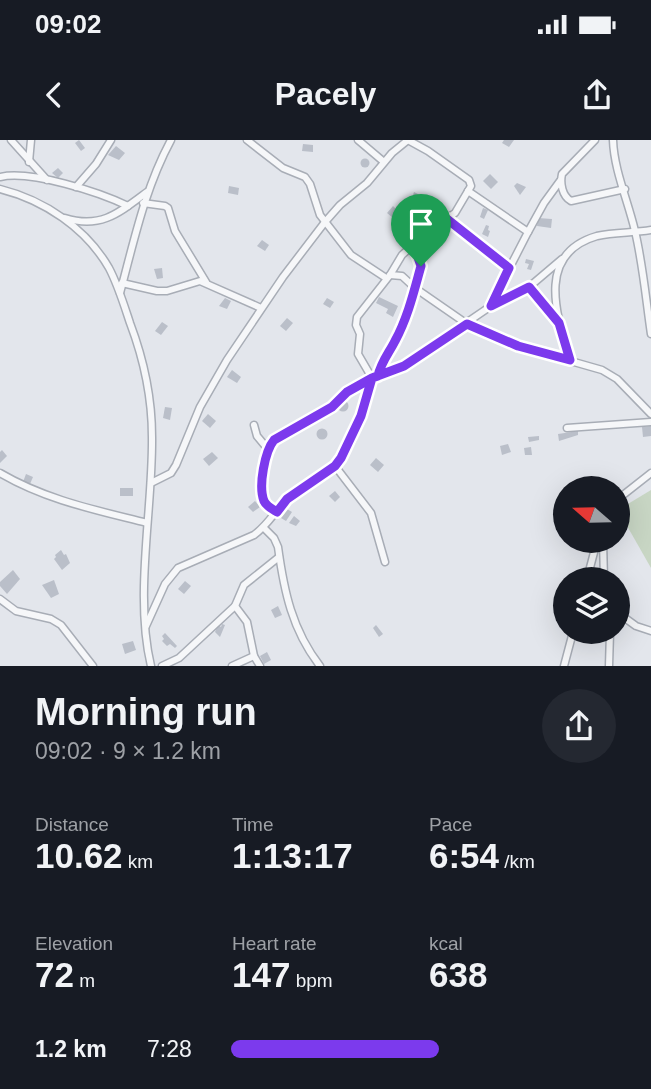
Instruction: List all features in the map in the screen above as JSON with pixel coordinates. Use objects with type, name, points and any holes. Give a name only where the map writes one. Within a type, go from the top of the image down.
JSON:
[{"type":"street","points":[[11,140],[49,181]]},
{"type":"street","points":[[29,162],[31,140]]},
{"type":"street","points":[[76,187],[96,164],[111,140]]},
{"type":"street","points":[[120,293],[143,203],[160,160],[172,140]]},
{"type":"street","points":[[247,140],[283,168],[305,177],[320,215],[351,255],[388,277],[402,276],[467,324],[518,346],[601,370],[617,379],[651,414]]},
{"type":"street","points":[[358,140],[384,162]]},
{"type":"street","points":[[152,483],[165,478],[176,465],[201,407],[227,360],[261,308],[325,222],[340,205],[368,183],[384,162],[408,140],[469,180],[471,186],[455,213],[402,255],[356,321],[360,334],[358,355],[375,377]]},
{"type":"street","points":[[491,306],[528,232],[560,181],[565,168],[595,140]]},
{"type":"street","points":[[612,140],[643,268],[651,334]]},
{"type":"street","points":[[0,177],[14,175],[76,187],[104,194],[128,206]]},
{"type":"street","points":[[560,181],[566,197],[571,201],[625,189]]},
{"type":"street","points":[[0,189],[37,202],[63,217],[83,222],[94,222],[114,215],[148,191]]},
{"type":"street","points":[[468,191],[528,232]]},
{"type":"street","points":[[143,203],[168,208],[175,231],[206,282]]},
{"type":"street","points":[[63,217],[109,269],[141,352],[149,390],[153,435],[152,483],[147,523],[146,626],[147,651],[151,666]]},
{"type":"street","points":[[447,219],[509,268]]},
{"type":"street","points":[[277,512],[269,507],[263,497],[265,457],[267,448],[285,432],[332,407],[347,392],[404,366],[491,306],[529,287],[572,249],[595,237],[651,230]]},
{"type":"street","points":[[146,626],[165,584],[178,568],[254,535],[264,528],[301,488],[335,466],[349,444],[375,377],[405,319],[421,266],[414,246]]},
{"type":"street","points":[[562,259],[554,299],[570,360]]},
{"type":"street","points":[[122,284],[157,291],[206,282],[261,308]]},
{"type":"street","points":[[529,287],[559,323]]},
{"type":"street","points":[[567,428],[651,422]]},
{"type":"street","points":[[254,425],[257,436],[267,448]]},
{"type":"street","points":[[335,466],[371,513],[385,562]]},
{"type":"street","points":[[630,489],[651,472]]},
{"type":"street","points":[[0,473],[35,492],[66,503],[147,523]]},
{"type":"street","points":[[264,528],[274,538],[290,614],[309,652],[320,666]]},
{"type":"street","points":[[162,666],[179,658],[235,606],[244,584],[279,557]]},
{"type":"street","points":[[0,599],[16,611],[51,619],[61,625],[93,666]]},
{"type":"street","points":[[235,606],[250,631],[254,656],[260,666]]},
{"type":"street","points":[[630,622],[651,631]]},
{"type":"street","points":[[564,666],[570,644]]},
{"type":"street","points":[[609,666],[610,644]]},
{"type":"street","points":[[232,666],[254,656]]},
{"type":"green space","points":[[651,490],[651,568],[630,531],[630,503]]},
{"type":"building","points":[[79,140],[85,148],[81,151],[75,143]]},
{"type":"building","points":[[504,140],[514,140],[509,147],[502,143]]},
{"type":"building","points":[[303,144],[313,145],[313,152],[302,151]]},
{"type":"building","points":[[116,146],[125,153],[119,160],[108,155]]},
{"type":"building","points":[[365,158],[370,163],[365,168],[360,163]]},
{"type":"building","points":[[58,168],[63,173],[58,178],[52,173]]},
{"type":"building","points":[[490,174],[498,182],[491,189],[483,181]]},
{"type":"building","points":[[517,183],[526,187],[520,195],[514,186]]},
{"type":"building","points":[[229,186],[239,188],[238,195],[228,193]]},
{"type":"building","points":[[414,192],[428,199],[426,202],[413,195]]},
{"type":"building","points":[[393,206],[397,210],[393,218],[387,213]]},
{"type":"building","points":[[483,208],[488,210],[484,219],[480,217]]},
{"type":"building","points":[[538,218],[552,219],[551,228],[537,226]]},
{"type":"building","points":[[486,225],[490,231],[488,237],[482,234]]},
{"type":"building","points":[[262,240],[269,245],[265,251],[257,246]]},
{"type":"building","points":[[526,259],[534,261],[531,270],[527,269],[529,264],[525,263]]},
{"type":"building","points":[[162,268],[163,278],[157,279],[154,269]]},
{"type":"building","points":[[379,297],[398,306],[393,317],[386,313],[388,309],[376,303]]},
{"type":"building","points":[[225,298],[231,301],[227,309],[219,306]]},
{"type":"building","points":[[327,298],[334,302],[330,308],[323,304]]},
{"type":"building","points":[[287,318],[293,323],[286,331],[280,326]]},
{"type":"building","points":[[162,322],[168,326],[161,335],[155,331]]},
{"type":"building","points":[[232,370],[241,377],[237,383],[227,377]]},
{"type":"building","points":[[343,401],[347,402],[347,410],[343,411],[339,410],[338,406],[339,402]]},
{"type":"building","points":[[165,407],[172,408],[170,420],[163,418]]},
{"type":"building","points":[[208,414],[216,421],[210,428],[202,421]]},
{"type":"building","points":[[651,426],[651,436],[643,437],[642,427]]},
{"type":"building","points":[[322,428],[328,434],[322,440],[316,434]]},
{"type":"building","points":[[578,431],[578,435],[559,441],[558,434]]},
{"type":"building","points":[[539,436],[539,440],[529,442],[528,437]]},
{"type":"building","points":[[508,444],[511,452],[502,455],[500,446]]},
{"type":"building","points":[[531,447],[532,455],[525,455],[524,448]]},
{"type":"building","points":[[2,450],[7,456],[0,463],[0,452]]},
{"type":"building","points":[[212,452],[218,458],[209,466],[203,459]]},
{"type":"building","points":[[376,458],[384,465],[378,472],[370,465]]},
{"type":"building","points":[[26,474],[33,477],[30,484],[23,482]]},
{"type":"building","points":[[120,488],[133,488],[133,496],[120,496]]},
{"type":"building","points":[[335,491],[340,497],[335,502],[329,496]]},
{"type":"building","points":[[255,501],[260,507],[253,512],[248,507]]},
{"type":"building","points":[[287,509],[292,512],[286,521],[281,518]]},
{"type":"building","points":[[294,516],[300,521],[296,526],[289,523]]},
{"type":"building","points":[[61,550],[70,563],[62,570],[54,559]]},
{"type":"building","points":[[13,570],[20,579],[7,594],[0,582]]},
{"type":"building","points":[[54,580],[59,594],[51,598],[42,585]]},
{"type":"building","points":[[185,581],[191,586],[184,594],[178,589]]},
{"type":"building","points":[[278,606],[282,615],[275,618],[271,610]]},
{"type":"building","points":[[222,624],[225,625],[220,637],[215,632],[218,625],[221,627]]},
{"type":"building","points":[[376,625],[383,634],[379,637],[373,628]]},
{"type":"building","points":[[165,633],[177,646],[175,648],[162,641]]},
{"type":"building","points":[[133,641],[136,650],[125,654],[122,644]]},
{"type":"building","points":[[267,652],[271,660],[264,664],[260,656]]},
{"type":"route","points":[[421,266],[405,319],[383,360],[378,376],[372,378],[361,416],[341,458],[335,466],[287,499],[277,512],[265,503],[263,497],[265,457],[267,448],[274,440],[332,407],[347,392],[372,378],[378,376],[404,366],[467,324],[535,352],[570,360],[559,323],[529,287],[491,306],[509,268],[447,219],[414,246],[421,266]]}]
